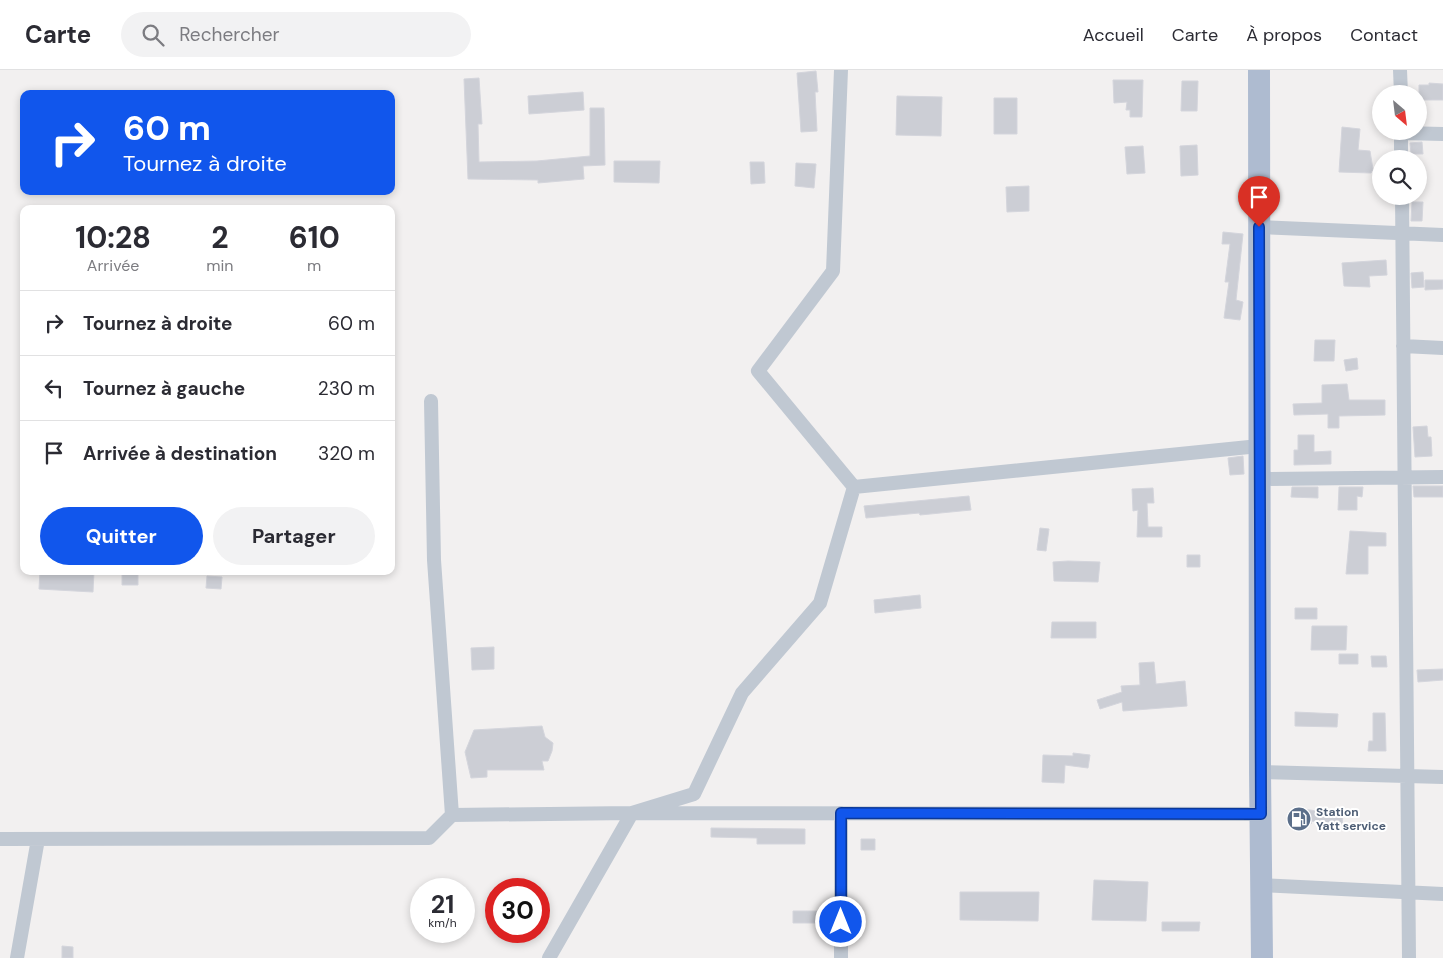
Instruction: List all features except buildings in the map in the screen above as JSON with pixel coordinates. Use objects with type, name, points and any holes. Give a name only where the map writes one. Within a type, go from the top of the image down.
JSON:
[{"type":"main road","points":[[1259,70],[1262,958]]},
{"type":"street","points":[[841,70],[833,271],[758,371],[854,487]]},
{"type":"street","points":[[1400,70],[1401,85]]},
{"type":"street","points":[[1428,133],[1443,134]]},
{"type":"street","points":[[1402,205],[1409,958]]},
{"type":"street","points":[[1259,227],[1443,235]]},
{"type":"street","points":[[1403,346],[1443,348]]},
{"type":"street","points":[[431,402],[434,560],[452,815]]},
{"type":"street","points":[[854,487],[1260,446]]},
{"type":"street","points":[[1260,479],[1443,477]]},
{"type":"street","points":[[549,958],[632,812],[694,794],[742,693],[820,603],[854,487]]},
{"type":"street","points":[[1260,772],[1443,777]]},
{"type":"street","points":[[0,839],[430,838],[452,815],[632,812],[1261,814]]},
{"type":"street","points":[[841,813],[841,958]]},
{"type":"street","points":[[17,958],[38,839]]},
{"type":"street","points":[[1261,885],[1443,894]]},
{"type":"place","name":"Station Yatt service","points":[[1299,819]]},
{"type":"route","points":[[841,922],[841,813],[1261,814],[1259,227]]}]
